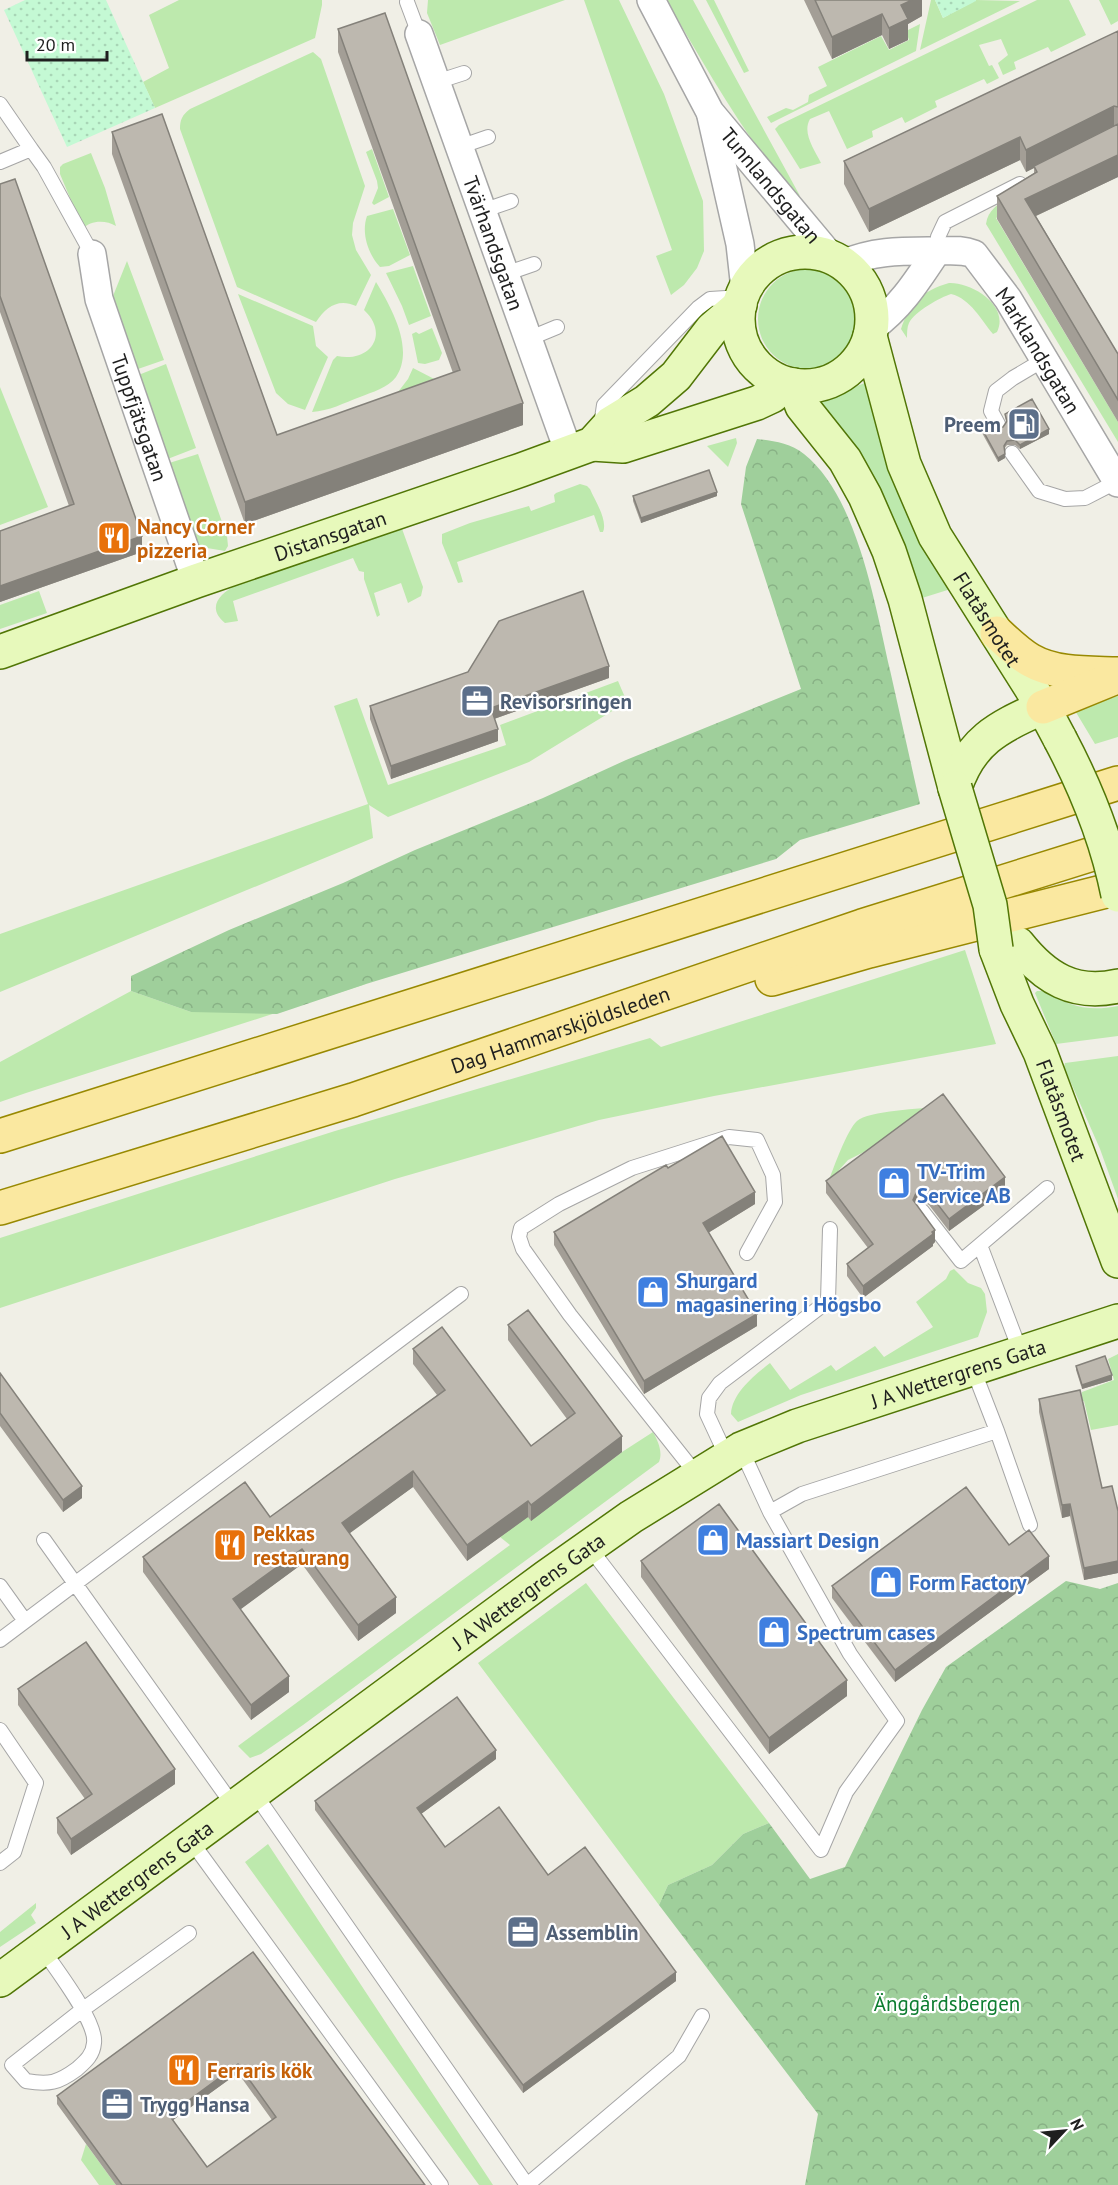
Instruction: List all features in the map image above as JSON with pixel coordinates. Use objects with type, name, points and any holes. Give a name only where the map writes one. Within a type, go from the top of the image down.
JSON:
[{"type":"main road","points":[[1006,645],[1044,666],[1070,672],[1118,675]]},
{"type":"main road","points":[[1043,707],[1118,675]]},
{"type":"main road","points":[[1005,818],[1118,771]]},
{"type":"main road","points":[[0,1136],[1118,783]]},
{"type":"main road","name":"Dag Hammarskjöldsleden","points":[[0,1208],[353,1101],[862,926],[1118,846]]},
{"type":"main road","points":[[353,1101],[869,951],[1118,888]]},
{"type":"street","name":"Tunnlandsgatan","points":[[651,0],[710,112],[837,261]]},
{"type":"street","name":"Tvärhandsgatan","points":[[419,34],[528,339],[587,444]]},
{"type":"street","name":"Tunnlandsgatan","points":[[710,112],[740,244],[742,297]]},
{"type":"street","name":"Marklandsgatan","points":[[837,261],[863,255],[911,250],[937,252],[958,250],[974,254],[1008,299],[1117,483]]},
{"type":"street","points":[[837,261],[802,252],[782,256],[756,272],[742,297],[738,319],[739,333],[751,359],[772,378],[790,385],[823,384],[841,376],[862,355],[871,332],[907,296],[937,252]]},
{"type":"street","name":"Tuppfjätsgatan","points":[[92,254],[99,299],[196,581]]},
{"type":"street","name":"Flatåsmotet","points":[[837,261],[856,276],[866,292],[871,310],[871,332],[904,464],[935,536],[1006,645],[1043,707],[1079,775],[1099,824],[1118,895]]},
{"type":"street","name":"Distansgatan","points":[[0,652],[587,444],[611,423],[646,401],[676,376],[712,329],[742,297]]},
{"type":"street","name":"Flatåsmotet","points":[[790,385],[801,406],[845,460],[865,496],[889,551],[905,598],[990,905],[1007,947],[1040,1052],[1118,1261]]},
{"type":"street","name":"Distansgatan","points":[[587,444],[623,446],[757,403],[790,385]]},
{"type":"street","points":[[956,778],[972,752],[992,732],[1043,707]]},
{"type":"street","points":[[1007,947],[1065,984],[1087,989],[1118,986]]},
{"type":"street","name":"J A Wettergrens Gata","points":[[0,1980],[589,1547],[631,1517],[734,1453],[797,1426],[1118,1321]]},
{"type":"lane","points":[[406,2],[419,34]]},
{"type":"lane","points":[[436,82],[464,73]]},
{"type":"lane","points":[[0,104],[44,168],[92,254]]},
{"type":"lane","points":[[459,147],[488,137]]},
{"type":"lane","points":[[0,162],[31,149]]},
{"type":"lane","points":[[937,252],[938,237],[945,222],[1029,179]]},
{"type":"lane","points":[[482,211],[511,201]]},
{"type":"lane","points":[[505,274],[534,264]]},
{"type":"lane","points":[[528,339],[557,327]]},
{"type":"lane","points":[[998,424],[991,411],[996,391],[1045,359]]},
{"type":"lane","points":[[1012,453],[1039,491],[1065,499],[1085,498],[1117,483]]},
{"type":"lane","points":[[698,1475],[570,1315],[523,1249],[519,1238],[520,1228],[559,1204],[632,1168],[729,1137],[757,1140],[773,1175],[775,1202],[747,1253]]},
{"type":"lane","points":[[922,1211],[961,1261],[1047,1188]]},
{"type":"lane","points":[[589,1547],[821,1850],[846,1792],[897,1721],[850,1654],[770,1512],[707,1414],[709,1398],[720,1383],[828,1301],[830,1229]]},
{"type":"lane","points":[[980,1245],[1021,1353]]},
{"type":"lane","points":[[0,1640],[461,1294]]},
{"type":"lane","points":[[973,1369],[1030,1525]]},
{"type":"lane","points":[[770,1512],[802,1494],[997,1431]]},
{"type":"lane","points":[[44,1540],[245,1801],[527,2185],[679,2056],[702,2016]]},
{"type":"lane","points":[[0,1586],[25,1621]]},
{"type":"lane","points":[[0,1730],[36,1783],[14,1852],[0,1863]]},
{"type":"lane","points":[[191,1841],[441,2185]]},
{"type":"lane","points":[[43,1950],[82,2010],[89,2021],[95,2041],[90,2059],[69,2075],[46,2085],[26,2081],[12,2065],[82,2010],[189,1933]]},
{"type":"green space","points":[[25,0],[106,0],[155,108],[67,147],[4,10]]},
{"type":"green space","points":[[179,0],[322,0],[322,5],[315,38],[155,108],[143,82],[169,68],[149,15]]},
{"type":"green space","points":[[428,0],[565,0],[440,45],[427,13]]},
{"type":"green space","points":[[584,0],[619,0],[664,94],[703,201],[704,251],[697,268],[684,285],[671,295],[656,256],[672,250]]},
{"type":"green space","points":[[666,0],[693,0],[800,196],[783,181],[741,124]]},
{"type":"green space","points":[[706,0],[714,0],[749,71],[744,73]]},
{"type":"green space","points":[[931,0],[935,0],[943,18],[976,0],[1020,1],[920,50]]},
{"type":"green space","points":[[935,0],[976,0],[976,1],[943,18]]},
{"type":"green space","points":[[1037,0],[1069,0],[1086,35],[1051,52],[1048,47],[1014,62],[1016,69],[1003,75],[998,63],[1008,55],[1001,39],[979,45],[989,66],[992,65],[999,78],[987,84],[984,79],[935,101],[937,107],[905,123],[902,117],[872,131],[873,137],[847,149],[829,111],[810,119],[808,135],[821,163],[800,169],[775,129],[779,125]]},
{"type":"green space","points":[[1099,0],[1118,0],[1118,21],[1111,25]]},
{"type":"green space","points":[[920,24],[916,51],[771,123],[767,117],[786,108],[793,110],[808,102],[809,95],[827,86],[818,67],[881,36],[889,50],[909,40],[906,31]]},
{"type":"green space","points":[[313,52],[321,59],[365,186],[353,223],[352,235],[356,250],[371,275],[356,306],[344,303],[333,305],[316,322],[237,287],[180,129],[182,118],[190,109]]},
{"type":"green space","points":[[372,149],[389,197],[374,205],[372,203],[378,188],[377,181],[366,152]]},
{"type":"green space","points":[[91,153],[105,188],[116,226],[98,222],[83,229],[60,174],[60,167],[63,164]]},
{"type":"green space","points":[[1009,197],[1019,203],[996,218],[1118,422],[1118,442],[986,224],[991,211]]},
{"type":"green space","points":[[393,209],[410,255],[389,266],[380,267],[367,243],[365,223],[367,216]]},
{"type":"green space","points":[[127,261],[164,360],[138,369],[131,367],[111,301]]},
{"type":"green space","points":[[413,266],[431,316],[409,325],[386,273]]},
{"type":"green space","points":[[808,269],[836,277],[850,291],[858,319],[850,347],[836,361],[808,369],[780,361],[766,347],[758,319],[766,291],[780,277]]},
{"type":"green space","points":[[376,282],[394,316],[402,341],[401,366],[396,377],[389,384],[375,391],[330,408],[312,412],[333,360],[337,356],[359,355],[373,345],[376,337],[375,328],[372,319],[364,310]]},
{"type":"green space","points":[[949,283],[968,286],[993,304],[1000,322],[997,332],[993,334],[970,305],[951,294],[916,314],[908,325],[907,338],[901,329],[913,305],[924,294]]},
{"type":"green space","points":[[238,294],[313,326],[316,346],[328,357],[305,410],[288,404],[276,393]]},
{"type":"green space","points":[[432,328],[442,353],[439,360],[425,364],[418,363],[412,334],[416,332],[419,334]]},
{"type":"green space","points":[[166,364],[196,448],[165,460],[136,376]]},
{"type":"green space","points":[[413,368],[442,383],[402,401],[398,392]]},
{"type":"green space","points":[[867,382],[954,588],[922,598],[907,553],[888,510],[818,402]]},
{"type":"green space","points":[[0,387],[48,507],[0,525]]},
{"type":"green space","points":[[736,438],[737,443],[728,467],[707,446]]},
{"type":"green space","points":[[757,439],[787,445],[804,454],[823,473],[851,524],[862,554],[878,615],[920,804],[800,840],[776,859],[366,984],[277,1014],[191,1012],[131,991],[131,976],[229,930],[543,798],[626,760],[801,689],[741,504],[746,467]]},
{"type":"green space","points":[[198,454],[227,536],[228,546],[225,551],[195,546],[166,464]]},
{"type":"green space","points":[[580,484],[590,489],[598,505],[604,522],[603,532],[600,532],[594,515],[457,562],[463,582],[458,583],[442,543],[442,534],[470,523],[529,506],[531,511],[555,502],[556,493]]},
{"type":"green space","points":[[401,526],[423,587],[421,596],[408,603],[401,583],[374,593],[380,615],[377,617],[364,579],[364,572],[359,571],[353,558],[233,601],[238,621],[225,623],[216,612],[217,601],[236,585]]},
{"type":"green space","points":[[39,591],[47,613],[0,629],[0,605]]},
{"type":"green space","points":[[618,681],[627,702],[529,762],[388,817],[369,805],[373,838],[0,992],[0,934],[368,804],[334,706],[357,698],[388,785],[506,745],[500,725]]},
{"type":"green space","points":[[1118,696],[1118,737],[1095,744],[1074,709]]},
{"type":"green space","points":[[965,950],[996,1044],[714,1096],[599,1120],[395,1179],[0,1308],[0,1238],[335,1131],[650,1038],[661,1047]]},
{"type":"green space","points":[[366,984],[0,1102],[0,1062],[131,991],[191,1012]]},
{"type":"green space","points":[[1042,991],[1061,1001],[1088,1008],[1118,1006],[1118,1036],[1056,1044],[1035,993]]},
{"type":"green space","points":[[1118,1056],[1118,1199],[1100,1149],[1064,1067],[1065,1063]]},
{"type":"green space","points":[[940,1107],[878,1145],[848,1160],[839,1170],[834,1182],[829,1180],[845,1140],[857,1121],[884,1112]]},
{"type":"green space","points":[[954,1269],[968,1283],[981,1288],[985,1294],[987,1312],[978,1337],[801,1395],[738,1422],[731,1414],[732,1406],[740,1392],[770,1363],[790,1390],[831,1365],[836,1371],[875,1346],[884,1357],[933,1327],[916,1302],[946,1279],[950,1271]]},
{"type":"green space","points":[[1118,1354],[1118,1425],[1091,1430],[1084,1401],[1080,1401],[1082,1392],[1114,1380],[1108,1359]]},
{"type":"green space","points":[[462,1432],[531,1520],[622,1452],[653,1432],[657,1439],[660,1458],[659,1462],[303,1725],[261,1754],[250,1758],[238,1746],[510,1545],[500,1537]]},
{"type":"green space","name":"Änggårdsbergen","points":[[1066,1581],[1100,1589],[1118,1583],[1118,2185],[805,2185],[818,2114],[659,1905],[668,1885],[712,1865],[743,1834],[769,1823],[810,1879],[845,1867],[922,1710],[946,1667]]},
{"type":"green space","points":[[586,1583],[769,1823],[743,1834],[712,1865],[668,1885],[659,1905],[478,1663]]},
{"type":"green space","points":[[268,1844],[493,2185],[479,2185],[245,1862]]},
{"type":"green space","points":[[36,1903],[36,1908],[31,1915],[36,1923],[0,1947],[0,1932]]},
{"type":"green space","points":[[86,2144],[116,2185],[99,2185],[81,2160]]},
{"type":"building","points":[[815,0],[912,0],[901,5],[908,19],[889,28],[882,14],[832,37]]},
{"type":"building","points":[[385,13],[523,403],[245,502],[112,132],[162,114],[277,435],[460,370],[338,29]]},
{"type":"building","points":[[1118,31],[1118,107],[1114,106],[1026,150],[1020,137],[869,209],[844,161]]},
{"type":"building","points":[[1118,124],[1118,155],[1025,199],[1118,354],[1118,400],[997,196],[1037,172],[1034,166]]},
{"type":"building","points":[[15,179],[142,536],[0,586],[0,531],[74,504],[0,296],[0,184]]},
{"type":"building","points":[[1032,399],[1049,429],[1020,445],[1015,440],[1007,441],[1004,446],[1005,454],[998,458],[981,427],[989,423],[994,428],[1003,427],[1007,421],[1005,414]]},
{"type":"building","points":[[709,470],[717,492],[641,518],[633,496]]},
{"type":"building","points":[[583,591],[609,666],[491,708],[498,729],[391,766],[370,706],[468,672],[499,621]]},
{"type":"building","points":[[943,1094],[1005,1177],[949,1219],[929,1193],[925,1190],[917,1191],[913,1200],[935,1230],[933,1234],[863,1286],[847,1264],[873,1244],[826,1181]]},
{"type":"building","points":[[722,1136],[755,1192],[703,1223],[757,1314],[644,1381],[554,1232],[666,1165],[668,1168]]},
{"type":"building","points":[[528,1310],[622,1436],[531,1505],[528,1501],[467,1545],[413,1471],[342,1523],[396,1597],[358,1625],[302,1549],[233,1599],[289,1676],[251,1705],[143,1557],[245,1482],[270,1517],[445,1390],[413,1349],[442,1327],[531,1446],[575,1413],[508,1325]]},
{"type":"building","points":[[1105,1356],[1112,1375],[1082,1385],[1076,1366]]},
{"type":"building","points":[[0,1373],[82,1486],[63,1500],[0,1413]]},
{"type":"building","points":[[1080,1390],[1102,1488],[1112,1486],[1118,1511],[1118,1561],[1084,1568],[1070,1504],[1062,1505],[1039,1399]]},
{"type":"building","points":[[966,1487],[1009,1545],[1029,1530],[1049,1556],[895,1670],[832,1586]]},
{"type":"building","points":[[719,1504],[847,1680],[769,1738],[641,1561]]},
{"type":"building","points":[[86,1642],[175,1769],[71,1839],[57,1818],[92,1794],[18,1689]]},
{"type":"building","name":"Assemblin","points":[[457,1697],[496,1750],[417,1808],[445,1847],[499,1807],[548,1875],[585,1847],[676,1972],[523,2085],[315,1801]]},
{"type":"building","points":[[253,1952],[425,2185],[122,2185],[57,2096]],"holes":[[[238,2064],[276,2117],[207,2167],[169,2115]]]},
{"type":"place","name":"Preem","points":[[1024,424]]},
{"type":"place","name":"Nancy Corner pizzeria","points":[[114,538]]},
{"type":"place","name":"Revisorsringen","points":[[477,701]]},
{"type":"place","name":"TV-Trim Service AB","points":[[894,1183]]},
{"type":"place","name":"Shurgard magasinering i Högsbo","points":[[653,1292]]},
{"type":"place","name":"Massiart Design","points":[[713,1540]]},
{"type":"place","name":"Pekkas restaurang","points":[[230,1545]]},
{"type":"place","name":"Form Factory","points":[[886,1582]]},
{"type":"place","name":"Spectrum cases","points":[[774,1632]]},
{"type":"place","name":"Assemblin","points":[[523,1932]]},
{"type":"place","name":"Ferraris kök","points":[[184,2070]]},
{"type":"place","name":"Trygg Hansa","points":[[117,2104]]}]
